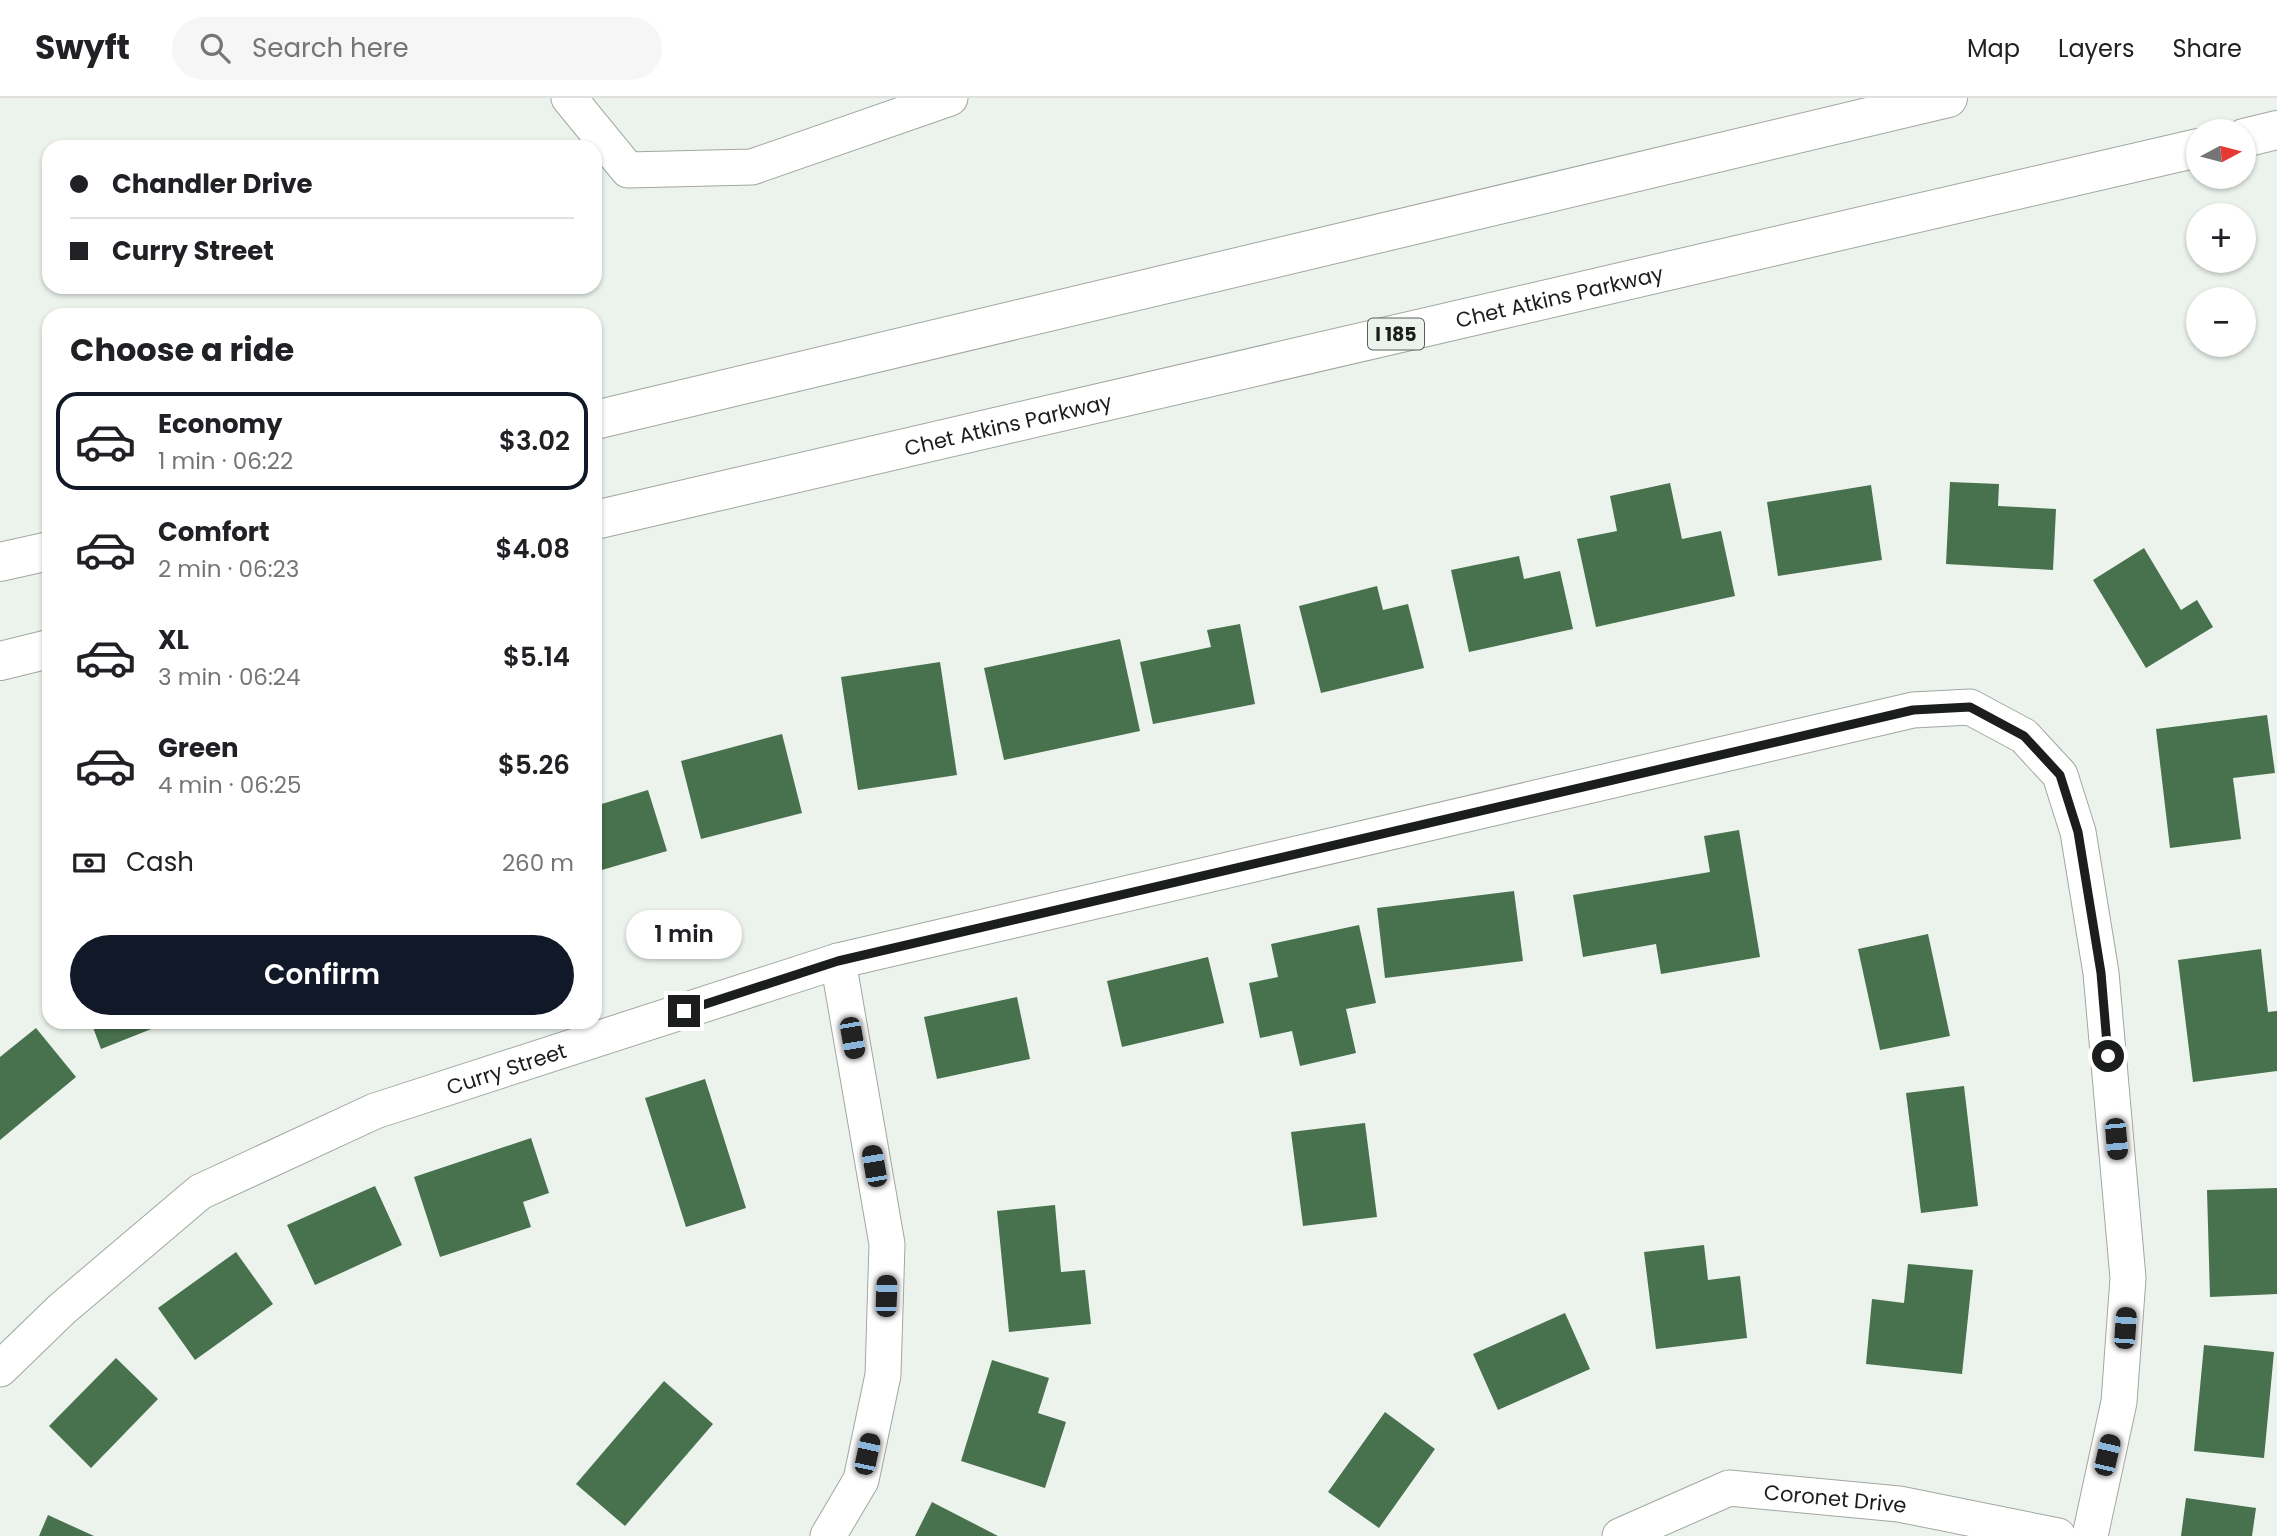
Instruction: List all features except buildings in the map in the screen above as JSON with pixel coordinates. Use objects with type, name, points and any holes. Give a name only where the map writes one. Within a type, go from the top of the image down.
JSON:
[{"type":"highway","points":[[602,419],[1948,98]]},
{"type":"highway","points":[[2256,135],[2277,130]]},
{"type":"highway","name":"Chet Atkins Parkway","points":[[602,518],[2186,151]]},
{"type":"highway","points":[[0,562],[42,553]]},
{"type":"highway","points":[[0,661],[42,651]]},
{"type":"street","points":[[569,98],[628,170],[752,167],[950,98]]},
{"type":"street","name":"Curry Street","points":[[0,1369],[62,1309],[200,1192],[375,1111],[838,961],[1913,710],[1970,707],[2024,736],[2060,775],[2078,832],[2101,973],[2128,1278],[2119,1402],[2090,1536]]},
{"type":"street","points":[[828,1536],[861,1480],[884,1375],[887,1244],[838,961]]},
{"type":"street","name":"Coronet Drive","points":[[1620,1536],[1729,1488],[1899,1504],[2058,1536]]},
{"type":"route","points":[[684,1011],[838,961],[1913,710],[1970,707],[2024,736],[2060,775],[2078,832],[2101,973],[2108,1056]]}]
